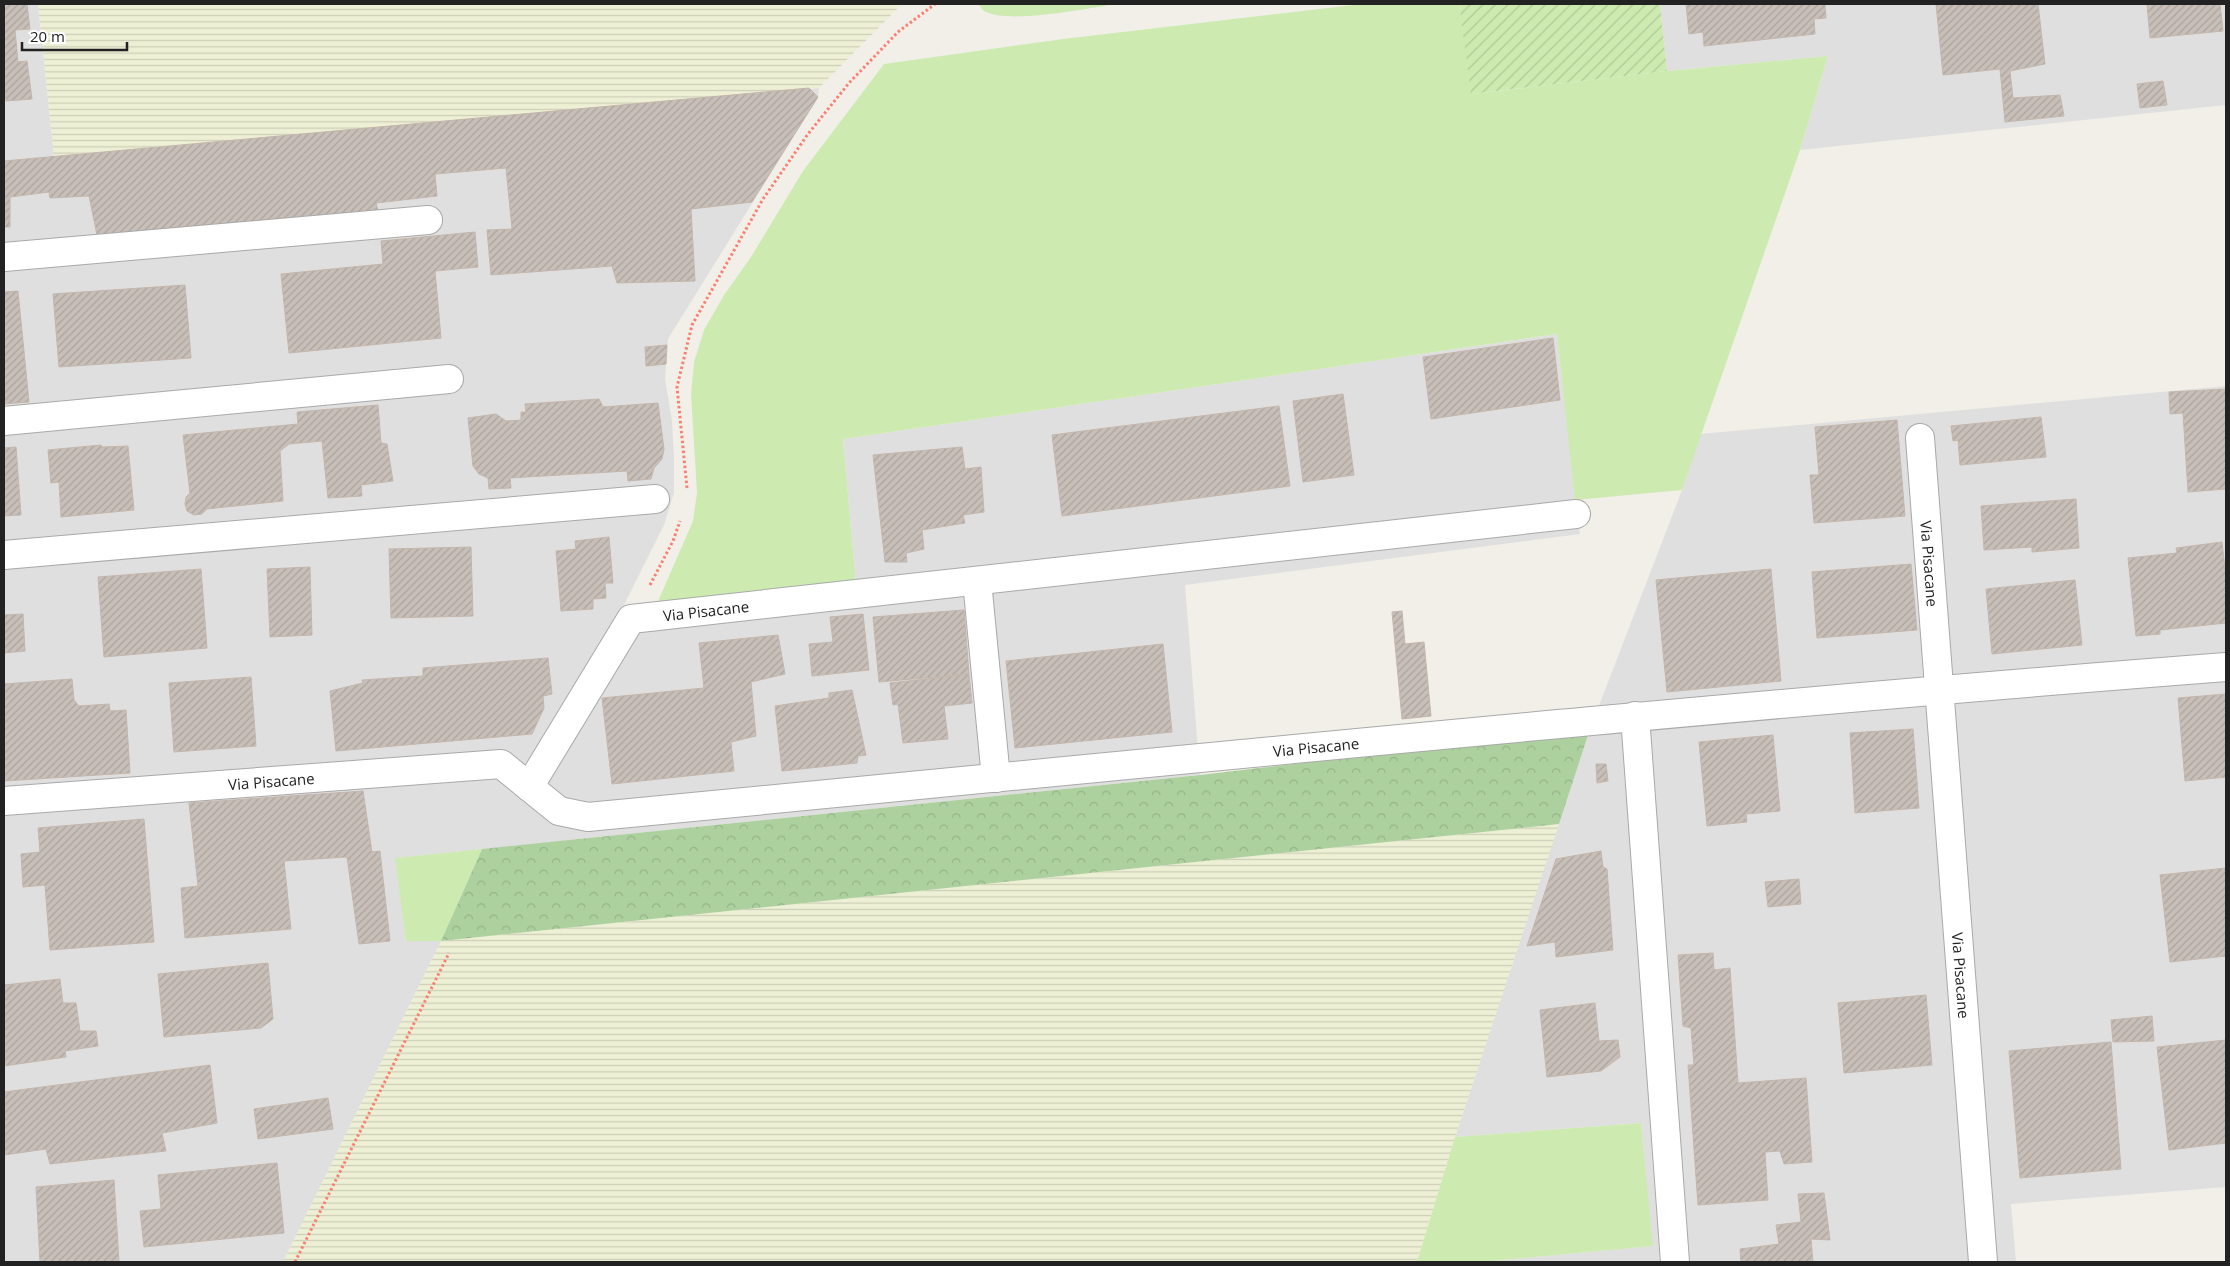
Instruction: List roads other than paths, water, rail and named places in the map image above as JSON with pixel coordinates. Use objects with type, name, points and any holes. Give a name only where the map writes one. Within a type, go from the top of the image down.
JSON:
[{"type":"street","points":[[4,257],[428,220]]},
{"type":"street","points":[[4,421],[449,379]]},
{"type":"street","name":"Via Pisacane","points":[[1920,438],[1983,1262]]},
{"type":"street","points":[[4,555],[655,499]]},
{"type":"street","name":"Via Pisacane","points":[[529,787],[631,619],[1576,514]]},
{"type":"street","points":[[976,581],[996,778]]},
{"type":"street","name":"Via Pisacane","points":[[4,800],[501,764],[559,811],[588,817],[1635,716],[1939,689],[2226,667]]},
{"type":"street","points":[[1635,716],[1675,1262]]}]
